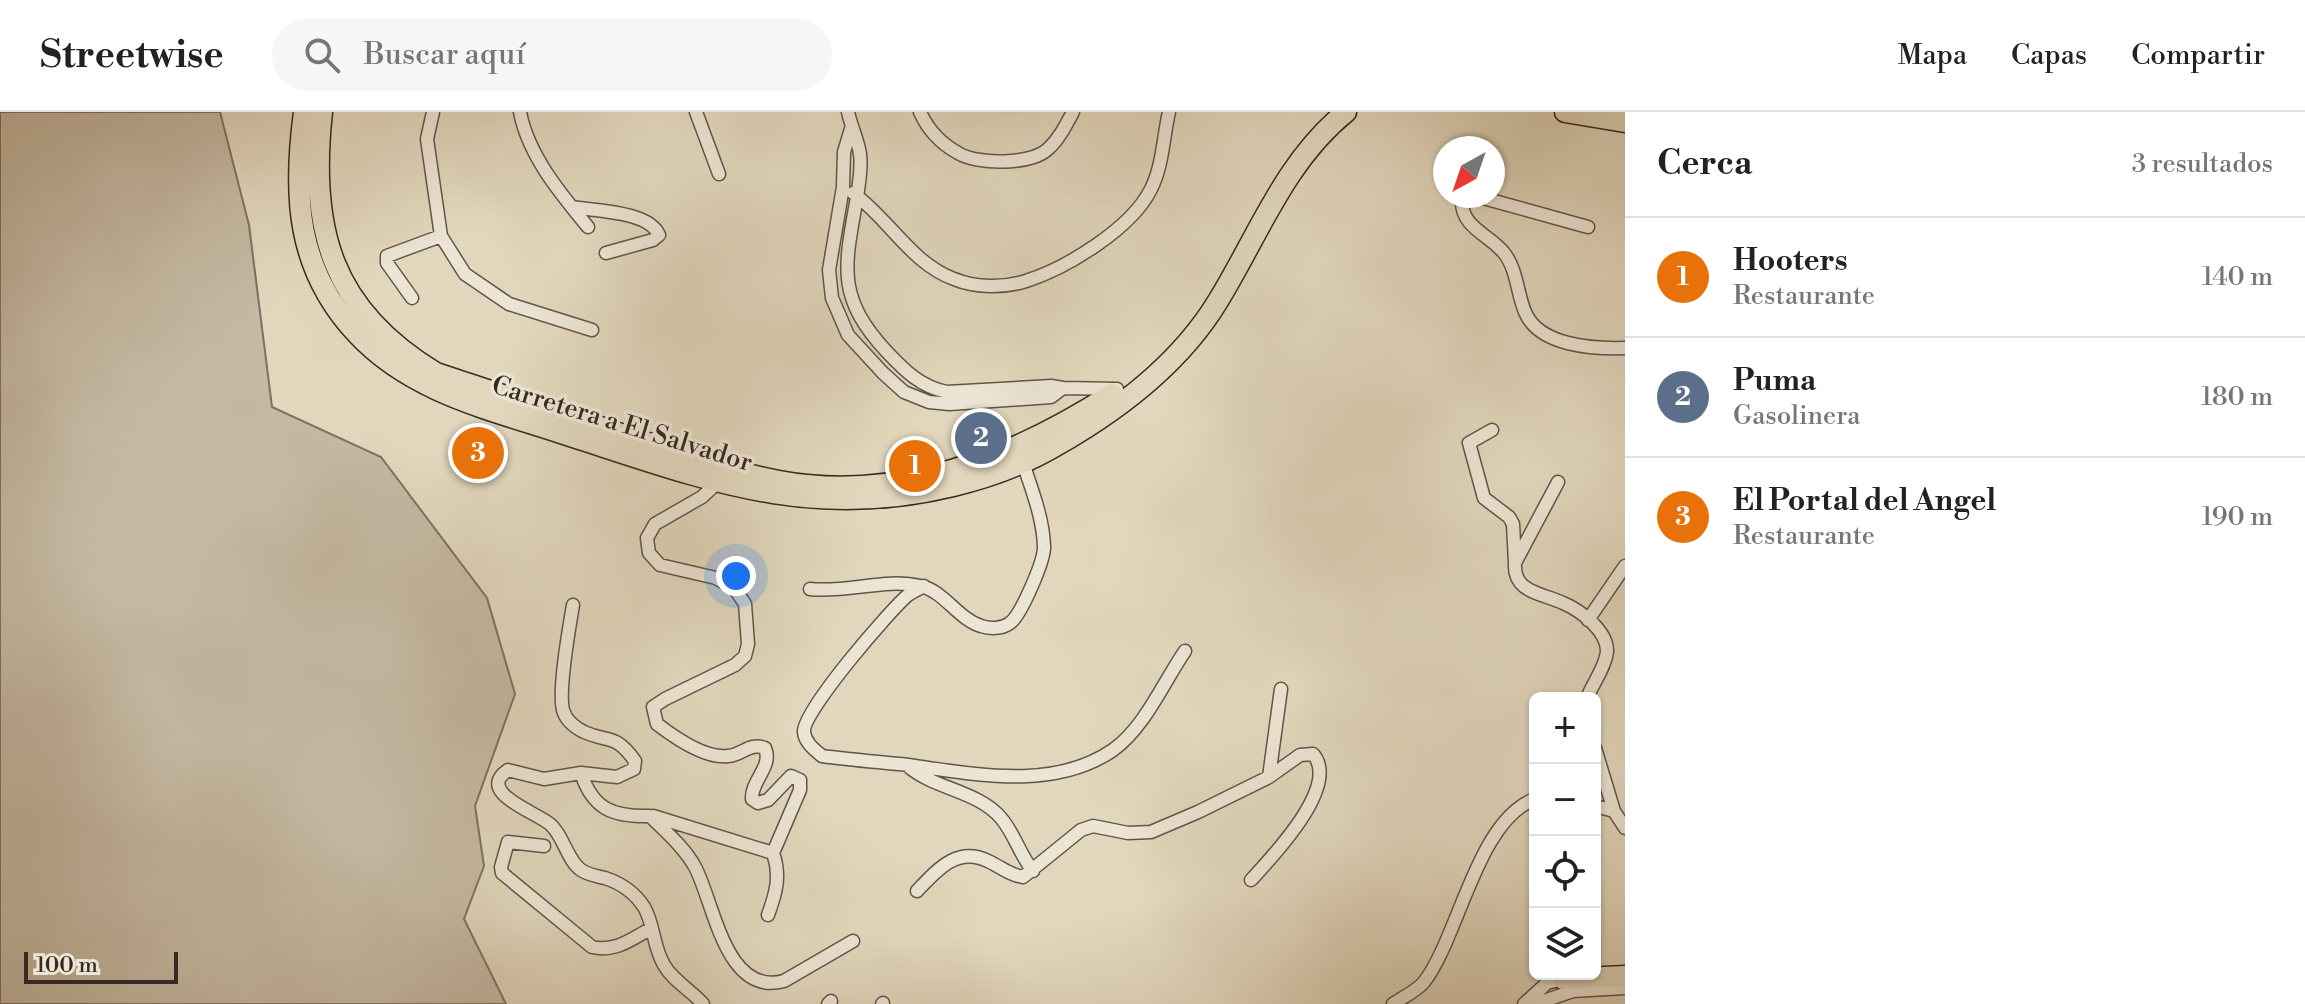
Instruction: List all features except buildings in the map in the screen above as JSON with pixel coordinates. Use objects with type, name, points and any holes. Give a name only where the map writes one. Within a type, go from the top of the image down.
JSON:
[{"type":"highway","name":"Carretera a El Salvador","points":[[304,112],[298,172],[306,251],[335,305],[356,333],[415,380],[476,406],[717,483],[784,497],[859,501],[942,489],[1023,463],[1094,423],[1154,376],[1185,344],[1217,303],[1305,151],[1325,128],[1346,112]]},
{"type":"highway","name":"Carretera a El Salvador","points":[[322,112],[318,193],[335,266],[352,300],[378,331],[405,354],[436,373],[718,468],[780,482],[821,486],[888,483],[942,473],[1001,454],[1067,423],[1120,389],[1166,347],[1208,293],[1292,150],[1324,112]]},
{"type":"highway","points":[[1565,112],[1625,122]]},
{"type":"highway","points":[[1023,463],[1025,449],[1067,423]]},
{"type":"highway","points":[[1601,967],[1625,965]]},
{"type":"highway","points":[[1577,983],[1625,976]]},
{"type":"street","points":[[433,112],[427,139],[441,236],[465,274],[509,304],[592,330]]},
{"type":"street","points":[[520,112],[525,135],[537,159],[588,227]]},
{"type":"street","points":[[696,112],[719,174]]},
{"type":"street","points":[[848,112],[860,154],[860,179],[846,274],[849,294],[864,325],[931,396]]},
{"type":"street","points":[[920,112],[929,131],[960,155],[1019,161],[1047,151],[1073,112]]},
{"type":"street","points":[[843,187],[869,205],[922,262],[939,272],[954,279],[986,286],[1024,282],[1048,273],[1111,234],[1141,204],[1150,192],[1158,169],[1169,112]]},
{"type":"street","points":[[851,128],[844,152],[843,187],[829,270],[832,298],[848,335],[883,373],[904,392],[931,396],[966,397],[1051,386],[1120,389]]},
{"type":"street","points":[[1505,204],[1588,227]]},
{"type":"street","points":[[572,207],[644,219],[657,229],[657,238],[606,253]]},
{"type":"street","points":[[1463,208],[1466,219],[1508,257],[1525,314],[1536,328],[1550,337],[1563,340],[1602,348],[1625,348]]},
{"type":"street","points":[[412,298],[387,263],[387,256],[441,236]]},
{"type":"street","points":[[832,250],[849,252]]},
{"type":"street","points":[[883,373],[894,360]]},
{"type":"street","points":[[1492,430],[1469,443],[1484,498],[1509,517],[1513,524],[1516,577],[1529,591],[1569,606],[1601,632],[1607,651],[1590,692]]},
{"type":"street","points":[[810,589],[842,591],[895,583],[924,586],[982,627],[1007,625],[1018,615],[1044,553],[1039,514],[1023,463]]},
{"type":"street","points":[[1515,563],[1558,482]]},
{"type":"street","points":[[717,483],[702,497],[655,524],[647,538],[649,553],[660,565],[716,578],[735,589],[745,604],[748,644],[745,656],[735,665],[653,707],[657,724],[696,749],[728,756],[752,746],[765,748],[768,755],[766,764],[752,791],[752,799],[758,803],[768,800],[791,776],[800,780],[800,790],[773,853],[779,870],[768,915]]},
{"type":"street","points":[[1588,620],[1625,566]]},
{"type":"street","points":[[924,586],[908,595],[837,676],[807,720],[804,732],[810,746],[822,756],[977,774],[1029,776],[1074,768],[1111,751],[1134,731],[1185,651]]},
{"type":"street","points":[[573,605],[564,665],[563,709],[570,723],[586,733],[611,737],[629,752],[635,761],[634,769],[617,777],[581,773],[544,779],[508,770],[498,782],[501,792],[511,803],[553,826],[574,864],[583,872],[608,879],[629,890],[645,908],[664,965],[703,1004]]},
{"type":"street","points":[[1269,777],[1281,689]]},
{"type":"street","points":[[917,891],[938,869],[954,858],[972,855],[1012,875],[1023,877],[1081,830],[1093,826],[1128,833],[1151,832],[1269,777],[1300,755],[1313,754],[1319,769],[1313,799],[1291,835],[1251,880]]},
{"type":"street","points":[[1600,764],[1614,811],[1625,828]]},
{"type":"street","points":[[907,765],[920,777],[983,804],[1001,817],[1033,871]]},
{"type":"street","points":[[581,773],[586,789],[610,812],[630,817],[650,816],[773,853]]},
{"type":"street","points":[[1393,1004],[1425,981],[1446,943],[1470,879],[1502,826],[1516,810],[1529,802]]},
{"type":"street","points":[[1601,808],[1614,811]]},
{"type":"street","points":[[650,816],[695,867],[731,956],[756,981],[771,984],[784,981],[853,941]]},
{"type":"street","points":[[544,846],[508,842],[505,844],[502,873],[592,947],[618,948],[650,929]]},
{"type":"street","points":[[1524,1004],[1547,983],[1625,988]]},
{"type":"street","points":[[1535,1004],[1577,983]]},
{"type":"street","points":[[1577,983],[1580,1004]]},
{"type":"street","points":[[1577,983],[1589,1004]]},
{"type":"shaded area","points":[[0,112],[220,112],[249,225],[272,407],[381,457],[487,598],[515,694],[475,806],[484,866],[464,919],[506,1004],[0,1004]]},
{"type":"place","name":"Puma","points":[[981,438]]},
{"type":"place","name":"El Portal del Angel","points":[[478,453]]},
{"type":"place","name":"Hooters","points":[[915,466]]}]
